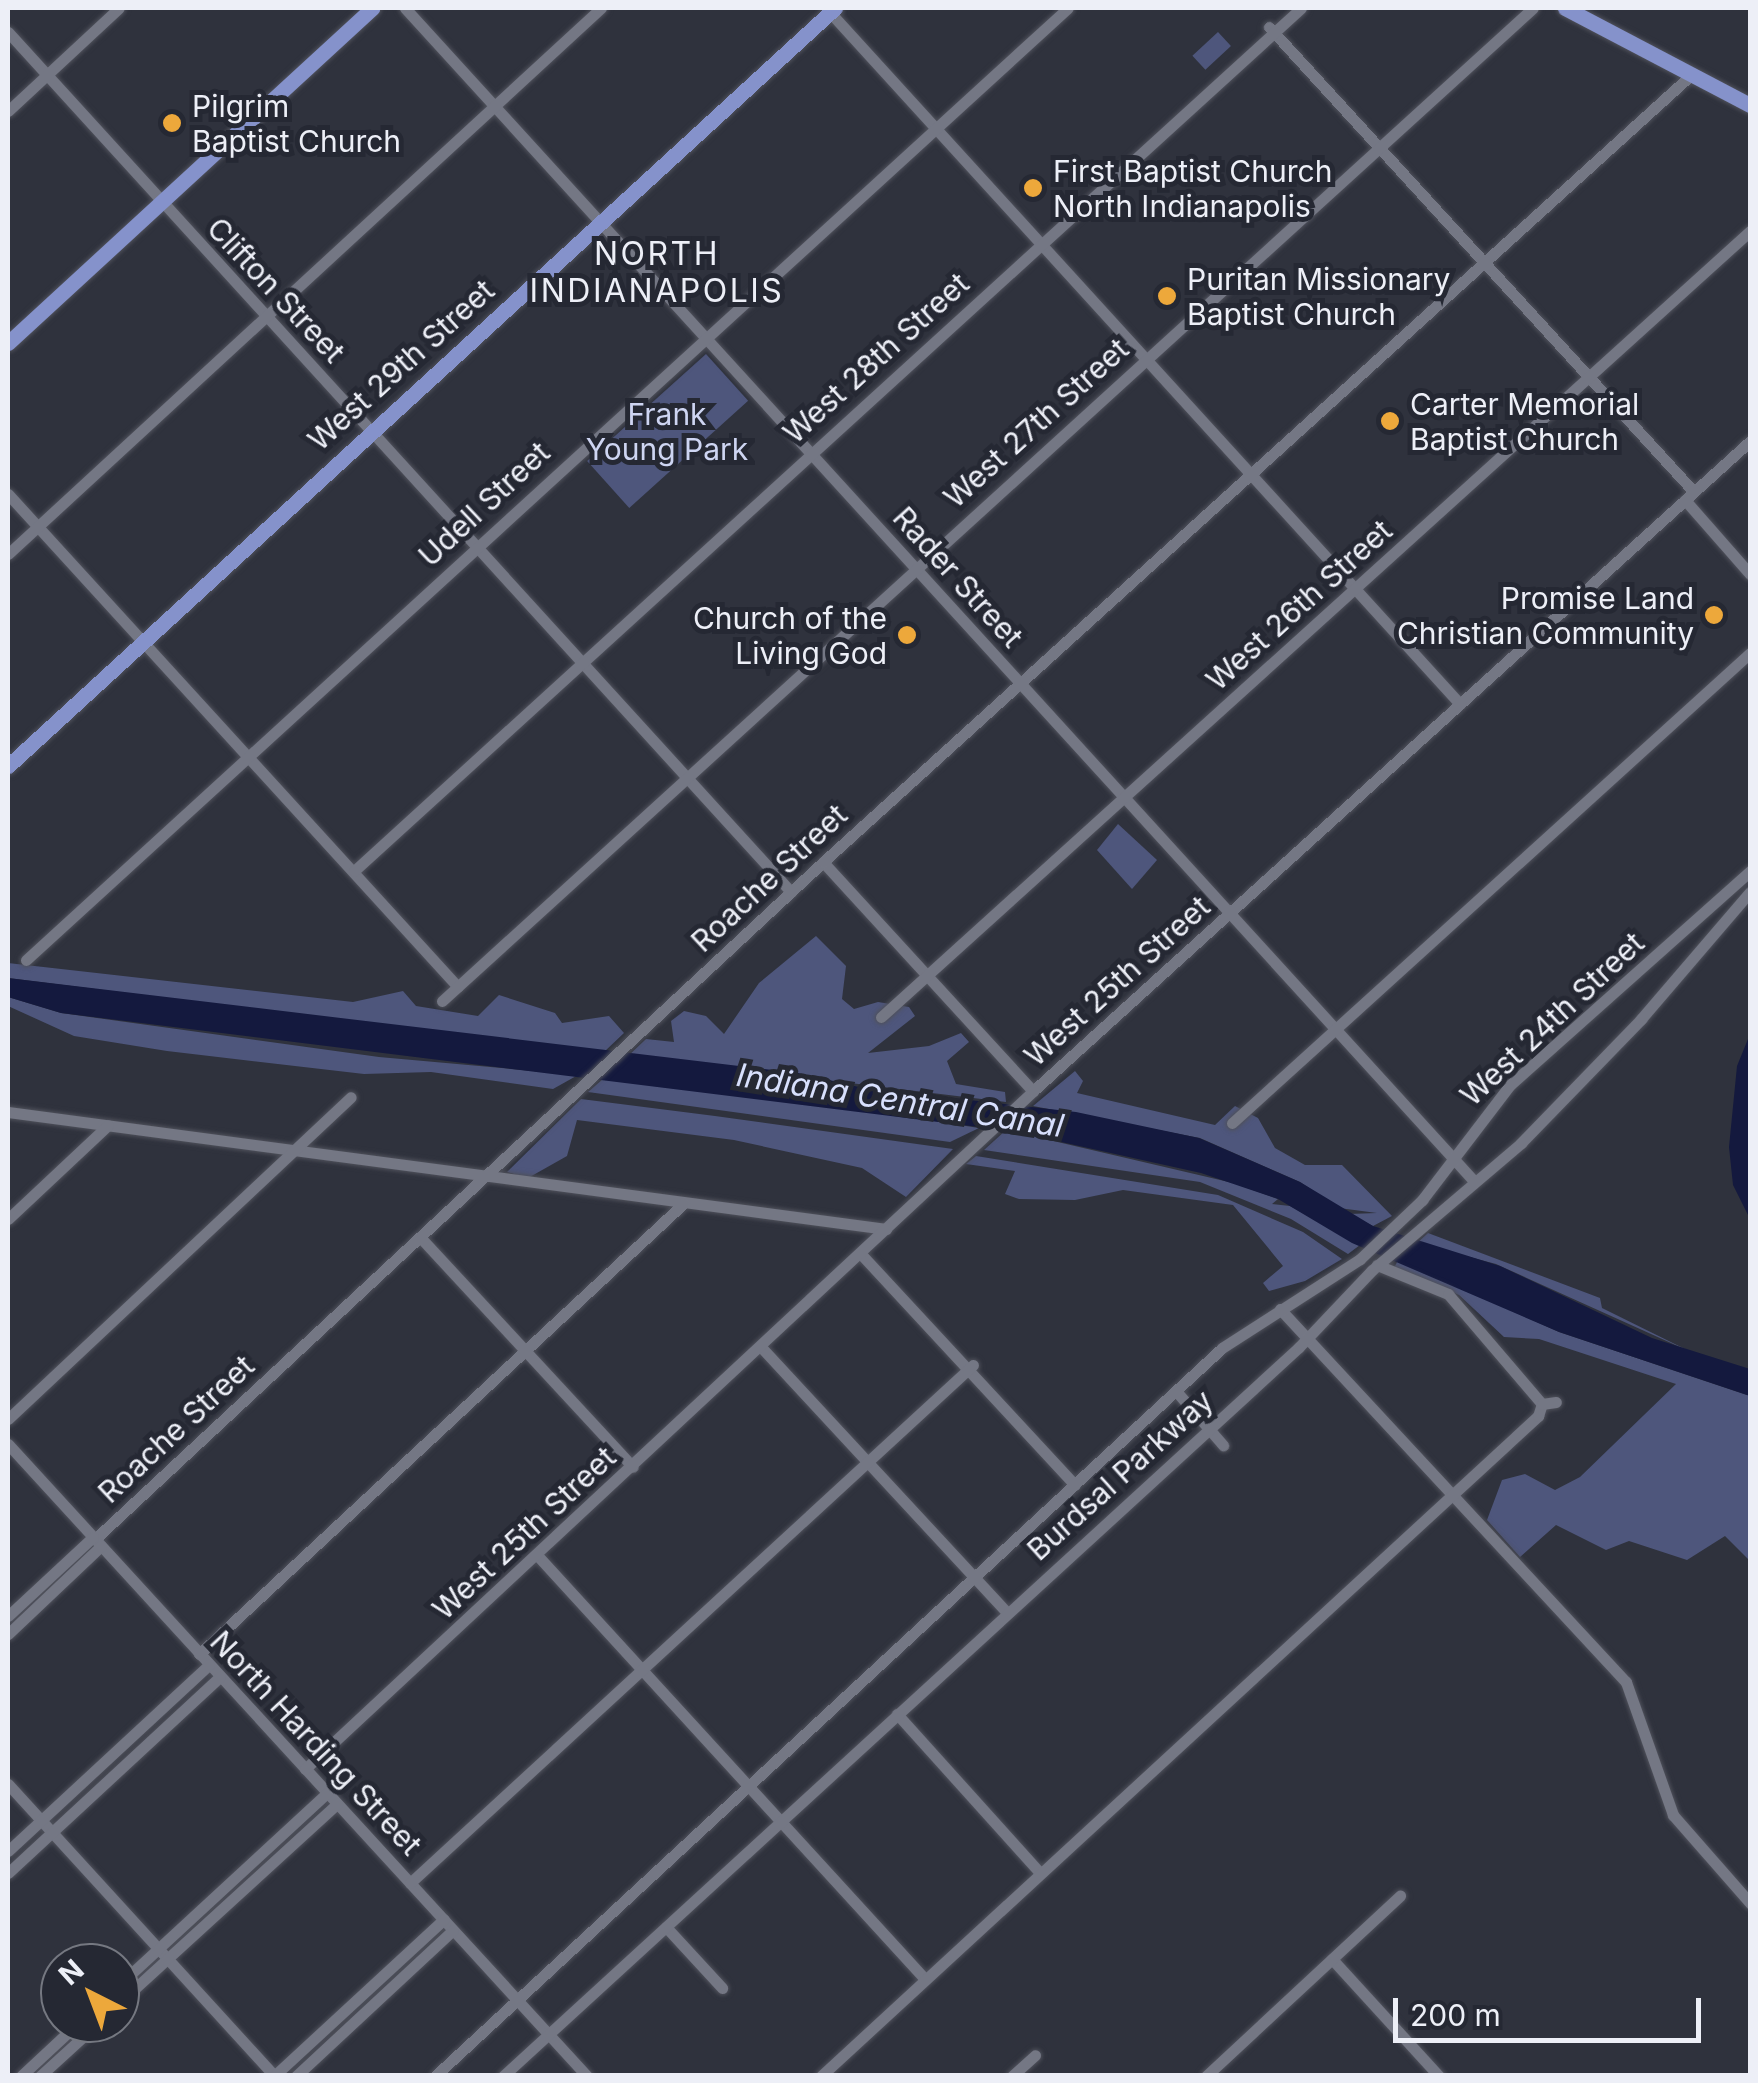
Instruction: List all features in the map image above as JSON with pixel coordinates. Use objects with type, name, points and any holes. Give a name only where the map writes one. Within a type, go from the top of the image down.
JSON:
[{"type":"main road","points":[[8,343],[372,8]]},
{"type":"main road","points":[[1565,8],[1590,12],[1750,106]]},
{"type":"main road","name":"West 29th Street","points":[[8,766],[830,9]]},
{"type":"street","points":[[8,110],[119,8]]},
{"type":"street","name":"Rader Street","points":[[404,8],[1474,1181]]},
{"type":"street","points":[[8,554],[601,8]]},
{"type":"street","name":"Udell Street","points":[[26,960],[704,336],[1068,8]]},
{"type":"street","name":"West 28th Street","points":[[354,872],[1272,29],[1301,8]]},
{"type":"street","name":"West 27th Street","points":[[442,1001],[914,566],[1534,8]]},
{"type":"street","points":[[830,9],[1460,704]]},
{"type":"street","points":[[1272,29],[1589,377],[1750,574]]},
{"type":"street","name":"Clifton Street","points":[[8,32],[791,892]]},
{"type":"street","name":"Roache Street","points":[[8,1616],[96,1540],[1019,682],[1692,74]]},
{"type":"street","name":"West 26th Street","points":[[881,1017],[1750,231]]},
{"type":"street","name":"West 25th Street","points":[[305,1769],[982,1139],[1750,441]]},
{"type":"street","points":[[8,494],[458,987]]},
{"type":"street","points":[[1232,1122],[1750,653]]},
{"type":"street","points":[[823,862],[1031,1094]]},
{"type":"street","name":"West 24th Street","points":[[1403,1219],[1510,1085],[1750,871]]},
{"type":"street","name":"Burdsal Parkway","points":[[502,2076],[1306,1340],[1420,1226],[1521,1143],[1628,1034],[1750,892]]},
{"type":"street","points":[[8,1419],[351,1098]]},
{"type":"street","points":[[8,1112],[886,1230]]},
{"type":"street","points":[[8,1220],[108,1125]]},
{"type":"street","points":[[199,1654],[684,1203]]},
{"type":"street","name":"Burdsal Parkway","points":[[435,2076],[1231,1340],[1360,1259],[1403,1219]]},
{"type":"street","points":[[420,1236],[633,1466]]},
{"type":"street","points":[[860,1253],[1076,1485]]},
{"type":"street","points":[[821,2076],[1549,1403],[1448,1294],[1381,1262]]},
{"type":"street","points":[[1280,1309],[1628,1685],[1667,1804],[1750,1903]]},
{"type":"street","points":[[760,1347],[1008,1612]]},
{"type":"street","points":[[410,1882],[971,1368]]},
{"type":"street","points":[[1176,1391],[1223,1445]]},
{"type":"street","name":"North Harding Street","points":[[8,1444],[587,2076]]},
{"type":"street","name":"Roache Street","points":[[8,1634],[96,1540]]},
{"type":"street","points":[[536,1555],[925,1979]]},
{"type":"street","points":[[8,1851],[209,1665]]},
{"type":"street","points":[[8,1873],[220,1677]]},
{"type":"street","points":[[897,1714],[1040,1873]]},
{"type":"street","points":[[8,1784],[275,2075],[444,1919]]},
{"type":"street","points":[[140,1965],[326,1793]]},
{"type":"street","points":[[140,1984],[337,1804]]},
{"type":"street","points":[[1206,2076],[1222,2070],[1400,1896]]},
{"type":"street","points":[[666,1927],[722,1988]]},
{"type":"street","points":[[296,2076],[454,1930]]},
{"type":"street","points":[[1332,1960],[1439,2076]]},
{"type":"street","points":[[21,2076],[56,2043]]},
{"type":"street","points":[[40,2076],[76,2043]]},
{"type":"street","points":[[1012,2076],[1035,2054]]},
{"type":"green space","points":[[1218,32],[1231,46],[1205,70],[1192,56]]},
{"type":"green space","name":"Frank Young Park","points":[[706,354],[748,401],[629,508],[587,461]]},
{"type":"green space","points":[[1118,824],[1157,860],[1132,889],[1097,850]]},
{"type":"green space","points":[[816,936],[846,966],[842,999],[854,1009],[878,1002],[909,1007],[915,1016],[868,1053],[929,1046],[961,1033],[969,1042],[947,1061],[956,1084],[1005,1092],[1006,1102],[628,1056],[646,1039],[674,1042],[671,1021],[684,1011],[706,1016],[724,1034],[759,983]]},
{"type":"green space","points":[[8,963],[353,1002],[403,991],[416,1006],[478,1016],[499,995],[555,1013],[562,1023],[609,1016],[624,1033],[603,1053],[8,978]]},
{"type":"green space","points":[[8,997],[61,1013],[379,1057],[578,1075],[553,1089],[431,1072],[364,1074],[167,1051],[74,1036],[8,1006]]},
{"type":"green space","points":[[1075,1071],[1083,1081],[1077,1093],[1215,1125],[1235,1106],[1258,1118],[1275,1148],[1305,1165],[1342,1165],[1392,1216],[1373,1226],[1349,1214],[1377,1213],[1339,1208],[1300,1182],[1200,1138],[1033,1106]]},
{"type":"green space","points":[[604,1078],[979,1128],[950,1142],[588,1092]]},
{"type":"green space","points":[[581,1099],[953,1149],[906,1197],[862,1168],[734,1140],[577,1120],[567,1156],[528,1178],[507,1172]]},
{"type":"green space","points":[[1006,1130],[1233,1183],[1278,1199],[1272,1204],[1290,1206],[1360,1245],[1348,1254],[1291,1219],[1200,1182],[984,1150]]},
{"type":"green space","points":[[976,1156],[1218,1195],[1303,1232],[1342,1259],[1305,1281],[1269,1291],[1263,1283],[1283,1266],[1233,1205],[1123,1190],[1075,1200],[1019,1199],[1005,1194],[1015,1171],[966,1164]]},
{"type":"green space","points":[[1428,1233],[1600,1298],[1602,1308],[1691,1352],[1496,1264],[1417,1243]]},
{"type":"green space","points":[[1398,1260],[1559,1332],[1750,1396],[1750,1561],[1725,1536],[1687,1560],[1629,1541],[1606,1550],[1556,1525],[1520,1557],[1487,1520],[1502,1480],[1525,1474],[1555,1490],[1580,1477],[1676,1384],[1539,1339],[1504,1337],[1459,1295],[1394,1268]]},
{"type":"water","name":"Indiana Central Canal","points":[[8,978],[798,1073],[863,1088],[1076,1112],[1199,1138],[1300,1182],[1373,1226],[1500,1266],[1652,1338],[1750,1369],[1750,1396],[1559,1332],[1352,1243],[1278,1199],[1201,1173],[1011,1131],[61,1013],[8,997]]},
{"type":"water","points":[[1750,1034],[1750,1219],[1733,1185],[1729,1147],[1737,1066]]},
{"type":"place","name":"Pilgrim Baptist Church","points":[[172,123]]},
{"type":"place","name":"First Baptist Church North Indianapolis","points":[[1033,188]]},
{"type":"place","name":"Puritan Missionary Baptist Church","points":[[1167,296]]},
{"type":"place","name":"Carter Memorial Baptist Church","points":[[1390,421]]},
{"type":"place","name":"Promise Land Christian Community","points":[[1714,615]]},
{"type":"place","name":"Church of the Living God","points":[[907,635]]},
{"type":"district","name":"NORTH INDIANAPOLIS","points":[[657,274]]}]
